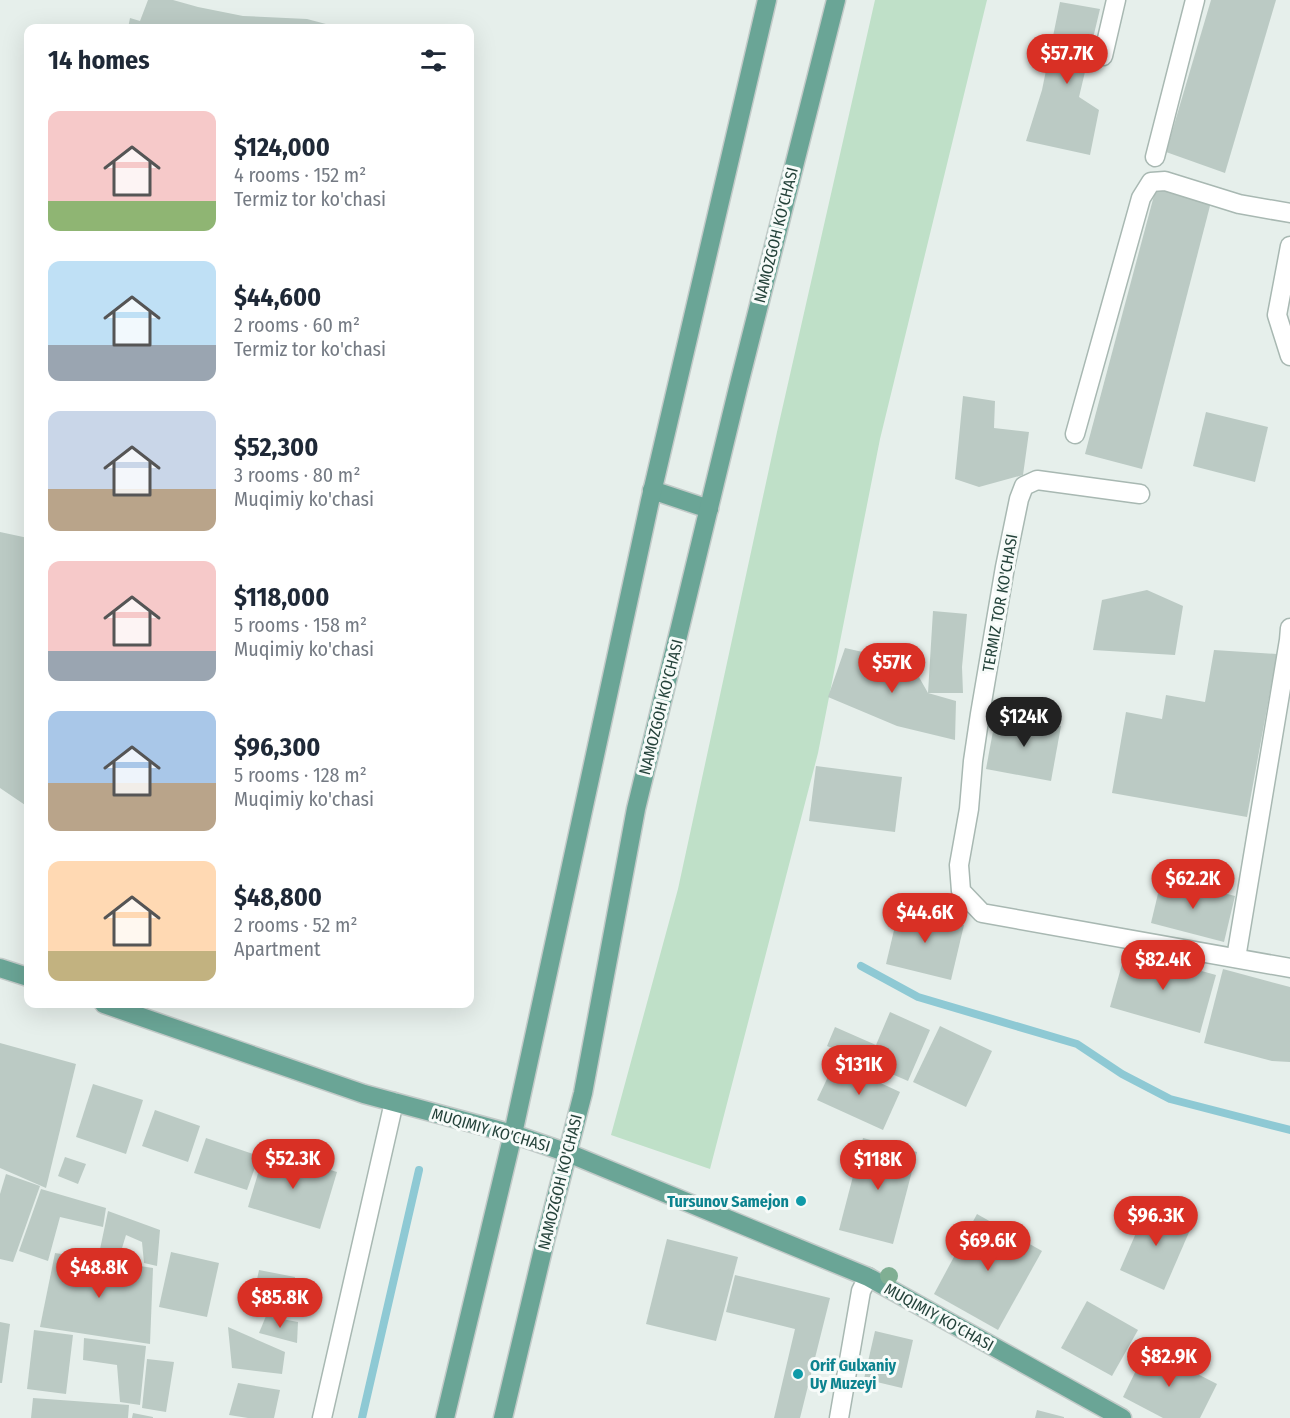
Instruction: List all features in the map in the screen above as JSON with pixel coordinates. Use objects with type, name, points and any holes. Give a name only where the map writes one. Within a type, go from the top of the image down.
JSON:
[{"type":"main road","points":[[445,1418],[513,1134],[652,490],[767,0]]},
{"type":"main road","name":"NAMOZGOH KO'CHASI","points":[[503,1418],[583,1093],[636,809],[735,398],[836,0]]},
{"type":"main road","points":[[652,490],[710,509]]},
{"type":"main road","points":[[0,968],[24,976]]},
{"type":"main road","name":"MUQIMIY KO'CHASI","points":[[116,1008],[364,1094],[513,1134],[568,1153],[868,1277],[1122,1418]]},
{"type":"street","points":[[1103,56],[1116,0]]},
{"type":"street","points":[[1155,157],[1195,0]]},
{"type":"street","points":[[1075,434],[1141,198],[1150,183],[1165,181],[1239,204],[1290,213]]},
{"type":"street","points":[[1290,246],[1277,315],[1290,356]]},
{"type":"street","name":"TERMIZ TOR KO'CHASI","points":[[1140,494],[1037,480],[1024,486],[1019,499],[1005,567],[980,714],[969,809],[959,865],[961,891],[982,913],[1290,968]]},
{"type":"street","points":[[1236,958],[1290,628]]},
{"type":"street","points":[[322,1418],[394,1102]]},
{"type":"street","points":[[839,1418],[861,1292],[868,1277]]},
{"type":"green space","points":[[875,0],[987,0],[880,439],[818,753],[710,1169],[611,1135],[678,889],[777,432]]},
{"type":"building","points":[[148,0],[173,0],[243,16],[307,19],[326,24],[129,24],[130,18],[140,21]]},
{"type":"building","points":[[1211,0],[1276,0],[1225,173],[1166,152]]},
{"type":"building","points":[[1060,2],[1100,9],[1079,97],[1099,110],[1090,155],[1026,141],[1042,90]]},
{"type":"building","points":[[1156,188],[1211,202],[1142,469],[1085,454]]},
{"type":"building","points":[[963,396],[995,401],[994,428],[1029,432],[1023,475],[979,487],[955,479]]},
{"type":"building","points":[[1206,412],[1268,427],[1255,482],[1193,466]]},
{"type":"building","points":[[0,532],[24,537],[24,804],[0,788]]},
{"type":"building","points":[[1147,590],[1183,606],[1175,655],[1093,650],[1102,600]]},
{"type":"building","points":[[933,611],[967,614],[962,667],[963,693],[928,693]]},
{"type":"building","points":[[845,648],[911,663],[928,693],[956,701],[955,740],[897,726],[828,697]]},
{"type":"building","points":[[1214,650],[1277,654],[1247,817],[1112,793],[1126,712],[1162,719],[1166,695],[1205,702]]},
{"type":"building","points":[[996,715],[1061,726],[1051,781],[986,769]]},
{"type":"building","points":[[816,766],[902,777],[895,832],[809,821]]},
{"type":"building","points":[[1162,877],[1235,896],[1224,942],[1151,923]]},
{"type":"building","points":[[899,909],[964,925],[951,980],[886,964]]},
{"type":"building","points":[[1126,950],[1216,975],[1200,1033],[1110,1007]]},
{"type":"building","points":[[1223,969],[1290,987],[1290,1062],[1272,1061],[1204,1043]]},
{"type":"building","points":[[890,1012],[930,1030],[908,1081],[827,1046],[835,1027],[876,1045]]},
{"type":"building","points":[[940,1026],[992,1051],[966,1107],[913,1082]]},
{"type":"building","points":[[0,1043],[76,1064],[46,1188],[0,1168]]},
{"type":"building","points":[[835,1062],[900,1092],[883,1130],[817,1100]]},
{"type":"building","points":[[93,1084],[143,1100],[126,1154],[76,1137]]},
{"type":"building","points":[[155,1110],[200,1126],[188,1162],[142,1146]]},
{"type":"building","points":[[206,1138],[259,1156],[247,1190],[194,1173]]},
{"type":"building","points":[[863,1138],[917,1152],[893,1244],[839,1230]]},
{"type":"building","points":[[265,1150],[337,1172],[320,1229],[248,1207]]},
{"type":"building","points":[[65,1157],[86,1164],[78,1184],[58,1176]]},
{"type":"building","points":[[6,1174],[40,1186],[13,1262],[0,1259],[0,1194]]},
{"type":"building","points":[[41,1189],[106,1208],[103,1227],[60,1217],[48,1261],[19,1251]]},
{"type":"building","points":[[1149,1203],[1193,1223],[1164,1290],[1120,1270]]},
{"type":"building","points":[[108,1211],[160,1230],[157,1266],[144,1263],[142,1242],[126,1235],[119,1258],[99,1254]]},
{"type":"building","points":[[977,1214],[1042,1251],[998,1330],[934,1294]]},
{"type":"building","points":[[667,1239],[738,1257],[716,1341],[646,1324]]},
{"type":"building","points":[[171,1252],[219,1263],[207,1317],[159,1307]]},
{"type":"building","points":[[55,1253],[153,1268],[150,1344],[40,1327]]},
{"type":"building","points":[[259,1270],[295,1277],[296,1313],[251,1307]]},
{"type":"building","name":"Orif Gulxaniy Uy Muzeyi","points":[[735,1275],[830,1298],[800,1418],[774,1418],[795,1329],[726,1312]]},
{"type":"building","points":[[1087,1301],[1138,1330],[1112,1376],[1061,1348]]},
{"type":"building","points":[[266,1316],[298,1322],[297,1343],[259,1333]]},
{"type":"building","points":[[0,1322],[10,1324],[2,1383],[0,1383]]},
{"type":"building","points":[[228,1327],[285,1352],[282,1374],[232,1368]]},
{"type":"building","points":[[34,1330],[73,1335],[66,1394],[27,1389]]},
{"type":"building","points":[[875,1331],[913,1340],[902,1388],[864,1379]]},
{"type":"building","points":[[84,1338],[146,1346],[140,1405],[120,1402],[117,1365],[83,1360]]},
{"type":"building","points":[[1147,1348],[1217,1384],[1200,1418],[1163,1418],[1123,1397]]},
{"type":"building","points":[[147,1359],[174,1362],[166,1412],[142,1408]]},
{"type":"building","points":[[238,1383],[280,1390],[274,1418],[229,1415]]},
{"type":"building","points":[[33,1398],[129,1405],[128,1418],[31,1418]]},
{"type":"building","points":[[1037,1410],[1064,1417],[1064,1418],[1035,1418]]},
{"type":"building","points":[[133,1413],[153,1417],[153,1418],[132,1418]]},
{"type":"waterway","points":[[861,966],[918,997],[1077,1044],[1122,1074],[1170,1099],[1290,1130]]},
{"type":"waterway","points":[[362,1418],[419,1170]]},
{"type":"place","name":"Tursunov Samejon","points":[[801,1201]]},
{"type":"place","name":"Orif Gulxaniy Uy Muzeyi","points":[[798,1374]]}]
